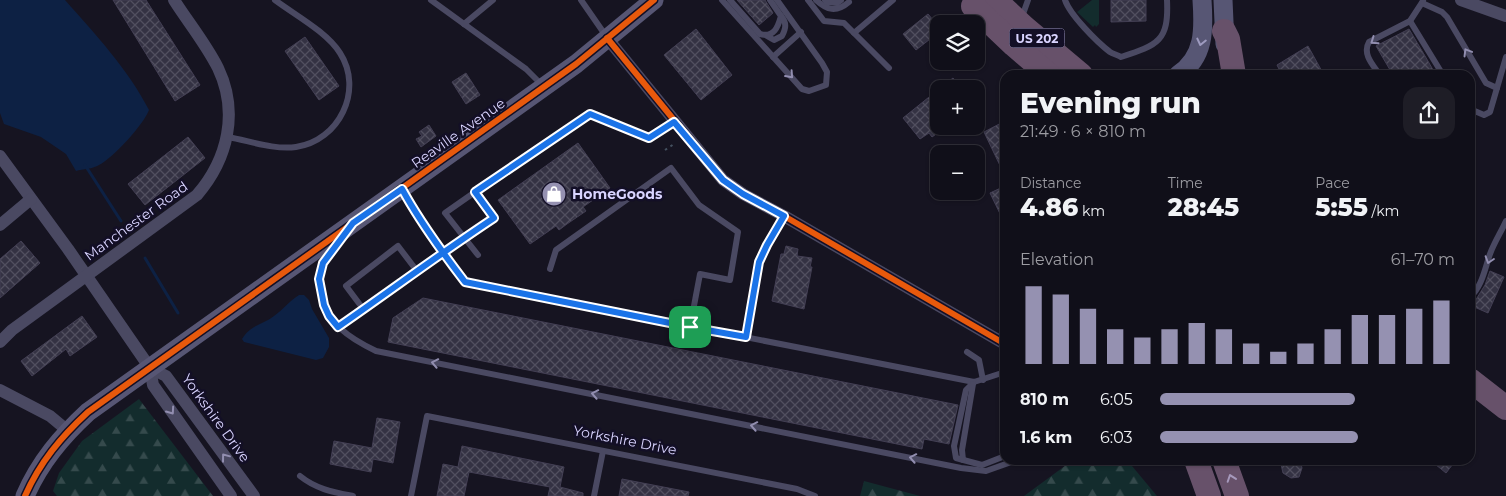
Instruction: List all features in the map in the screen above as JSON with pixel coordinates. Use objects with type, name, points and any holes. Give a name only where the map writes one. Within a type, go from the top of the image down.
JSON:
[{"type":"highway","name":"US 202","points":[[978,2],[1025,28],[1075,70]]},
{"type":"highway","name":"US 202","points":[[978,2],[1026,70]]},
{"type":"highway","points":[[978,2],[1014,45],[1042,70]]},
{"type":"highway","points":[[1224,31],[1228,39],[1233,70]]},
{"type":"highway","points":[[1475,384],[1506,408]]},
{"type":"highway","points":[[1198,465],[1209,496]]},
{"type":"highway","points":[[1209,465],[1219,496]]},
{"type":"highway","points":[[1226,465],[1237,496]]},
{"type":"street","name":"Manchester Road","points":[[0,342],[12,330],[197,195],[216,170],[228,137],[229,110],[224,82],[213,58],[174,0]]},
{"type":"street","name":"Reaville Avenue","points":[[25,496],[42,463],[68,430],[88,412],[576,64],[654,0]]},
{"type":"street","points":[[1184,70],[1196,58],[1200,46],[1203,33],[1202,0]]},
{"type":"street","points":[[1223,0],[1226,70]]},
{"type":"street","points":[[1461,0],[1506,16]]},
{"type":"street","points":[[607,38],[723,180],[743,194],[1000,341]]},
{"type":"street","points":[[0,156],[150,368],[153,386],[231,496]]},
{"type":"street","points":[[0,224],[31,199]]},
{"type":"street","name":"Yorkshire Drive","points":[[150,368],[166,376],[254,496]]},
{"type":"street","points":[[0,390],[50,416],[68,430]]},
{"type":"lane","points":[[228,137],[285,148],[308,144],[320,139],[331,130],[340,120],[346,107],[350,79],[347,65],[340,53],[323,35],[275,0]]},
{"type":"lane","points":[[431,0],[526,69],[544,87]]},
{"type":"lane","points":[[464,24],[493,0]]},
{"type":"lane","points":[[581,0],[607,38]]},
{"type":"lane","points":[[722,0],[804,90],[809,91],[826,85],[827,72],[778,0]]},
{"type":"lane","points":[[730,0],[760,34],[766,36],[773,33],[778,27],[781,16],[770,0]]},
{"type":"lane","points":[[808,0],[824,21],[844,23],[889,68]]},
{"type":"lane","points":[[816,0],[824,8],[835,9],[849,2]]},
{"type":"lane","points":[[825,0],[837,3],[841,0]]},
{"type":"lane","points":[[854,33],[893,0]]},
{"type":"lane","points":[[1025,28],[1023,14],[1028,0]]},
{"type":"lane","points":[[1064,0],[1072,14],[1095,38],[1111,52],[1121,56],[1140,50],[1160,40],[1165,31],[1168,18],[1167,0]]},
{"type":"lane","points":[[1377,70],[1367,55],[1366,48],[1369,42],[1410,21],[1423,2],[1442,12],[1447,17],[1486,83],[1497,88]]},
{"type":"lane","points":[[1410,21],[1440,70]]},
{"type":"lane","points":[[773,57],[801,32]]},
{"type":"lane","points":[[1475,111],[1484,115],[1490,112],[1506,57]]},
{"type":"lane","points":[[478,255],[445,213],[475,192],[590,114],[649,138],[674,122]]},
{"type":"lane","points":[[550,269],[556,250],[671,168],[699,204],[738,232],[730,280],[700,274],[690,327]]},
{"type":"lane","points":[[402,189],[418,219],[465,282],[974,382],[1000,374]]},
{"type":"lane","points":[[338,327],[494,218],[475,192]]},
{"type":"lane","points":[[746,337],[759,262],[784,216]]},
{"type":"lane","points":[[1475,290],[1488,265],[1490,254],[1506,221]]},
{"type":"lane","points":[[353,223],[323,263],[319,279],[324,305],[329,316],[338,327],[357,342],[376,352],[961,468],[986,471],[1003,465]]},
{"type":"lane","points":[[364,310],[346,286],[398,246],[417,272]]},
{"type":"lane","points":[[967,352],[979,360],[983,380]]},
{"type":"lane","points":[[974,382],[962,450],[963,460],[982,465],[1000,458]]},
{"type":"lane","name":"Yorkshire Drive","points":[[410,496],[427,416],[797,489],[815,496]]},
{"type":"lane","points":[[594,496],[603,451]]},
{"type":"lane","points":[[300,476],[324,490],[354,496]]},
{"type":"path","points":[[665,150],[674,144]]},
{"type":"green space","points":[[1092,0],[1099,0],[1099,24],[1096,27],[1095,25],[1093,27],[1077,12]]},
{"type":"green space","points":[[139,399],[213,496],[57,496],[53,491],[59,473],[82,441]]},
{"type":"green space","points":[[1066,465],[1131,465],[1157,496],[1024,496]]},
{"type":"green space","points":[[864,481],[920,496],[860,496]]},
{"type":"water","points":[[0,0],[65,0],[110,52],[141,95],[149,110],[146,116],[135,132],[120,148],[99,165],[76,171],[66,154],[41,137],[4,124],[0,113]]},
{"type":"water","points":[[299,295],[304,295],[309,300],[312,309],[329,338],[329,347],[323,358],[316,360],[244,342],[242,339],[249,330],[270,319]]},
{"type":"building","points":[[113,0],[146,0],[200,85],[175,101]]},
{"type":"building","points":[[737,0],[765,0],[773,13],[759,25]]},
{"type":"building","points":[[1111,0],[1146,0],[1146,21],[1111,22]]},
{"type":"building","points":[[928,14],[930,16],[930,39],[916,50],[903,34]]},
{"type":"building","points":[[696,29],[732,75],[701,100],[664,55]]},
{"type":"building","points":[[1409,29],[1433,70],[1390,70],[1376,46]]},
{"type":"building","points":[[305,37],[339,86],[319,100],[285,51]]},
{"type":"building","points":[[1308,46],[1321,70],[1280,70],[1277,65]]},
{"type":"building","points":[[466,73],[480,95],[466,104],[452,82]]},
{"type":"building","points":[[930,96],[930,134],[929,133],[920,139],[903,118]]},
{"type":"building","points":[[1000,124],[1000,166],[985,131]]},
{"type":"building","points":[[429,125],[436,136],[421,147],[416,139],[422,136],[419,132]]},
{"type":"building","points":[[188,137],[205,158],[145,205],[128,184]]},
{"type":"building","name":"HomeGoods","points":[[578,143],[610,188],[583,207],[586,211],[559,230],[556,226],[530,244],[498,200]]},
{"type":"building","points":[[1000,188],[1000,214],[990,193]]},
{"type":"building","points":[[21,241],[40,263],[0,298],[0,259]]},
{"type":"building","points":[[786,246],[798,249],[797,256],[812,258],[804,309],[772,301],[781,254],[784,254]]},
{"type":"building","points":[[1490,271],[1504,277],[1488,313],[1475,307],[1475,301],[1485,285]]},
{"type":"building","points":[[423,298],[958,405],[949,444],[924,439],[922,449],[388,342],[393,318]]},
{"type":"building","points":[[82,316],[97,337],[70,356],[66,349],[32,376],[21,361]]},
{"type":"building","points":[[377,418],[400,422],[393,463],[373,459],[371,472],[330,464],[334,441],[372,448]]},
{"type":"building","points":[[462,446],[564,467],[560,487],[583,493],[583,496],[548,496],[550,487],[469,472],[464,496],[437,496],[443,464],[458,467]]},
{"type":"building","points":[[1281,465],[1301,465],[1299,477],[1291,478],[1283,473]]},
{"type":"building","points":[[1436,465],[1452,465],[1446,473]]},
{"type":"building","points":[[622,479],[689,492],[688,496],[619,496]]},
{"type":"waterway","points":[[85,165],[121,221]]},
{"type":"waterway","points":[[145,258],[178,313]]},
{"type":"cycle path","points":[[25,496],[44,461],[88,412],[576,64],[654,0]]},
{"type":"cycle path","points":[[607,38],[723,180],[743,194],[1000,341]]},
{"type":"place","name":"HomeGoods","points":[[554,194]]},
{"type":"route","points":[[690,327],[465,282],[443,253],[418,219],[402,189],[353,223],[323,263],[319,279],[324,305],[329,316],[338,327],[364,310],[443,253],[494,218],[475,192],[590,114],[649,138],[674,122],[723,180],[743,194],[784,216],[759,262],[746,337],[690,327]]}]
